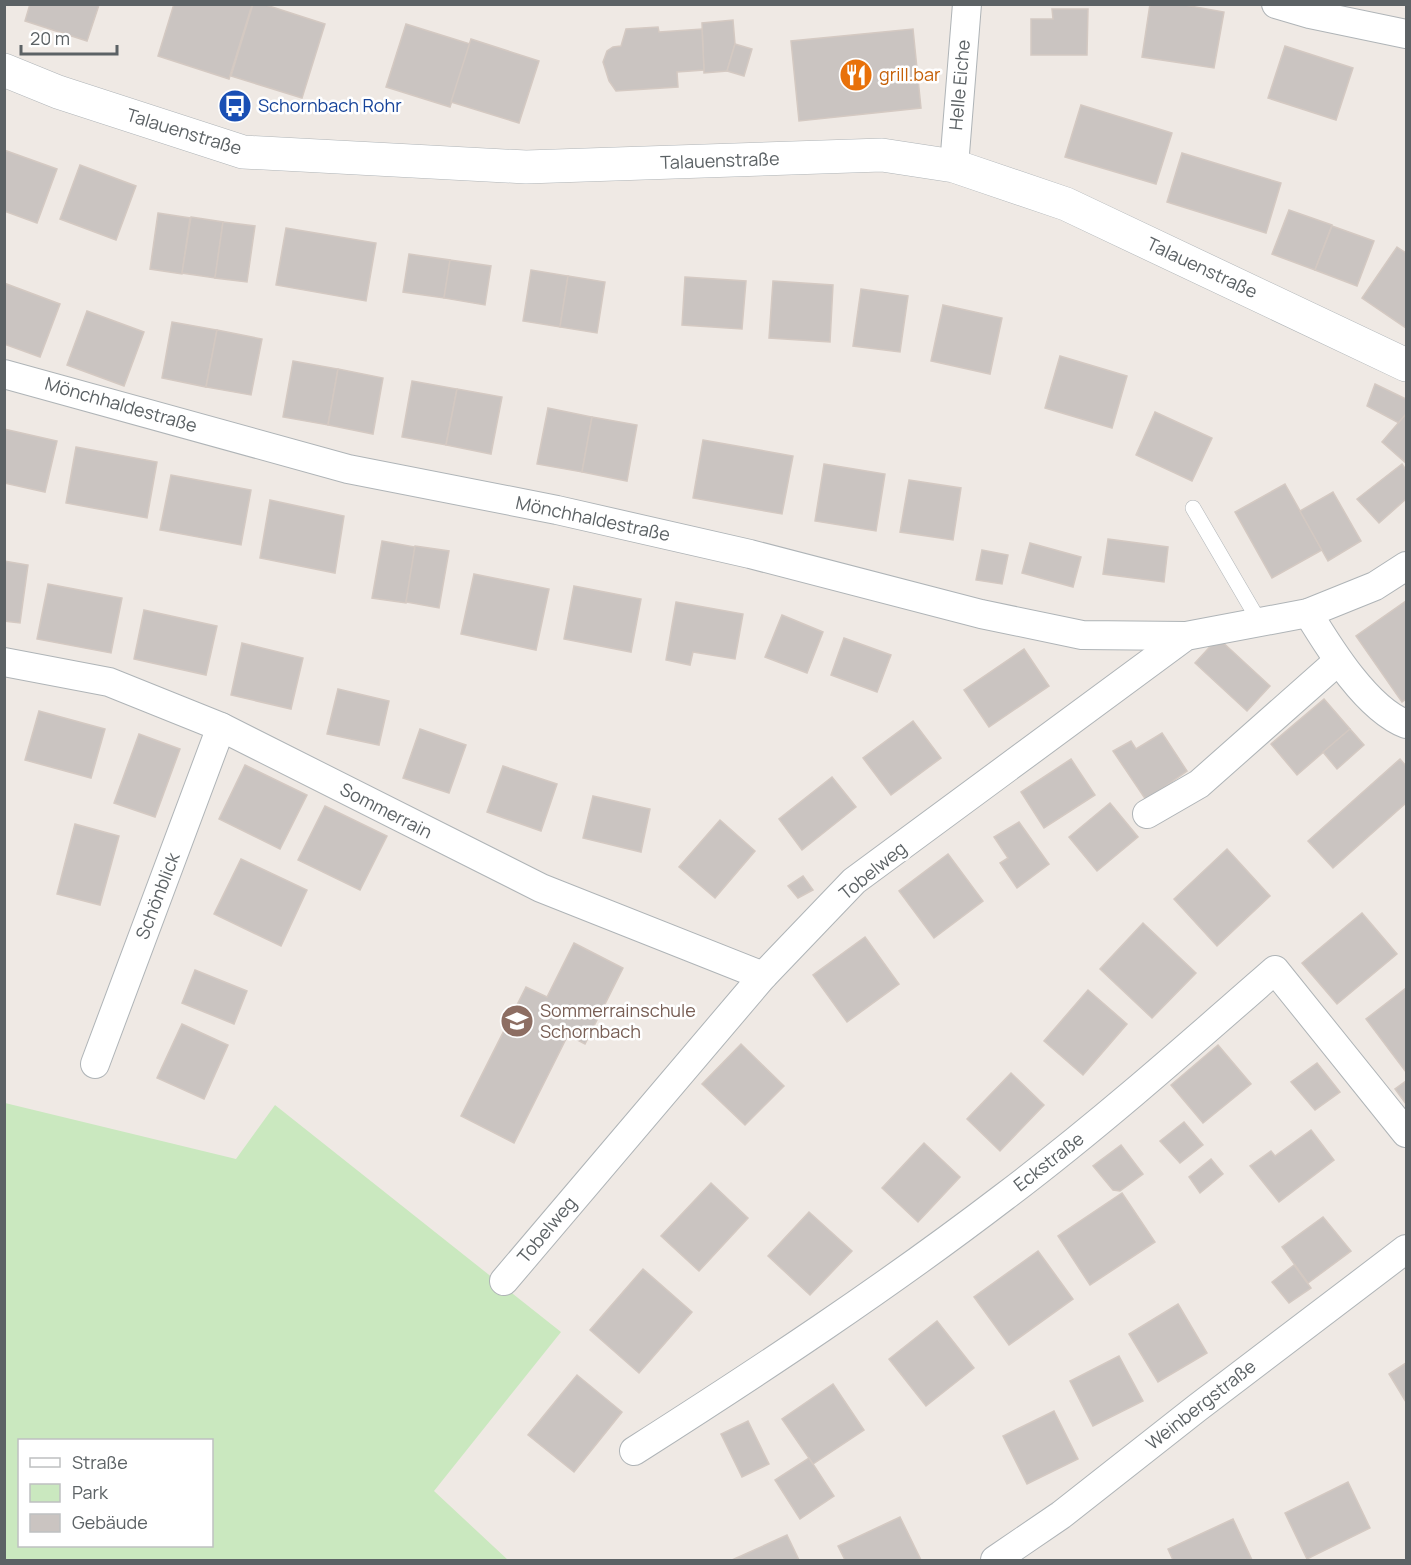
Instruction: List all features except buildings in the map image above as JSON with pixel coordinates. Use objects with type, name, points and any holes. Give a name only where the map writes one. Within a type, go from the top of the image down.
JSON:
[{"type":"street","name":"Helle Eiche","points":[[954,166],[967,4]]},
{"type":"street","points":[[1276,4],[1310,14],[1407,34]]},
{"type":"street","name":"Talauenstraße","points":[[4,70],[58,92],[243,152],[526,167],[882,155],[954,166],[1066,204],[1407,365]]},
{"type":"street","name":"Mönchhaldestraße","points":[[4,374],[348,470],[558,510],[716,546],[981,614],[1082,634],[1186,636]]},
{"type":"street","name":"Tobelweg","points":[[504,1281],[763,976],[854,881],[1186,636],[1308,613],[1375,586],[1407,567]]},
{"type":"street","points":[[1308,613],[1338,661],[1385,713],[1407,723]]},
{"type":"street","points":[[1147,814],[1199,784],[1338,661]]},
{"type":"street","name":"Sommerrain","points":[[4,662],[109,682],[221,728],[541,888],[763,976]]},
{"type":"street","name":"Schönblick","points":[[95,1064],[221,728]]},
{"type":"street","name":"Eckstraße","points":[[634,1451],[842,1316],[1004,1197],[1108,1115],[1275,970],[1407,1133]]},
{"type":"street","name":"Weinbergstraße","points":[[995,1560],[1061,1515],[1197,1408],[1407,1249]]},
{"type":"lane","points":[[1193,508],[1259,621]]},
{"type":"green space","points":[[5,1103],[236,1159],[275,1105],[561,1332],[434,1491],[508,1560],[5,1560]]},
{"type":"place","name":"grill.bar","points":[[856,75]]},
{"type":"place","name":"Schornbach Rohr","points":[[235,106]]},
{"type":"place","name":"Sommerrainschule Schornbach","points":[[517,1021]]}]
